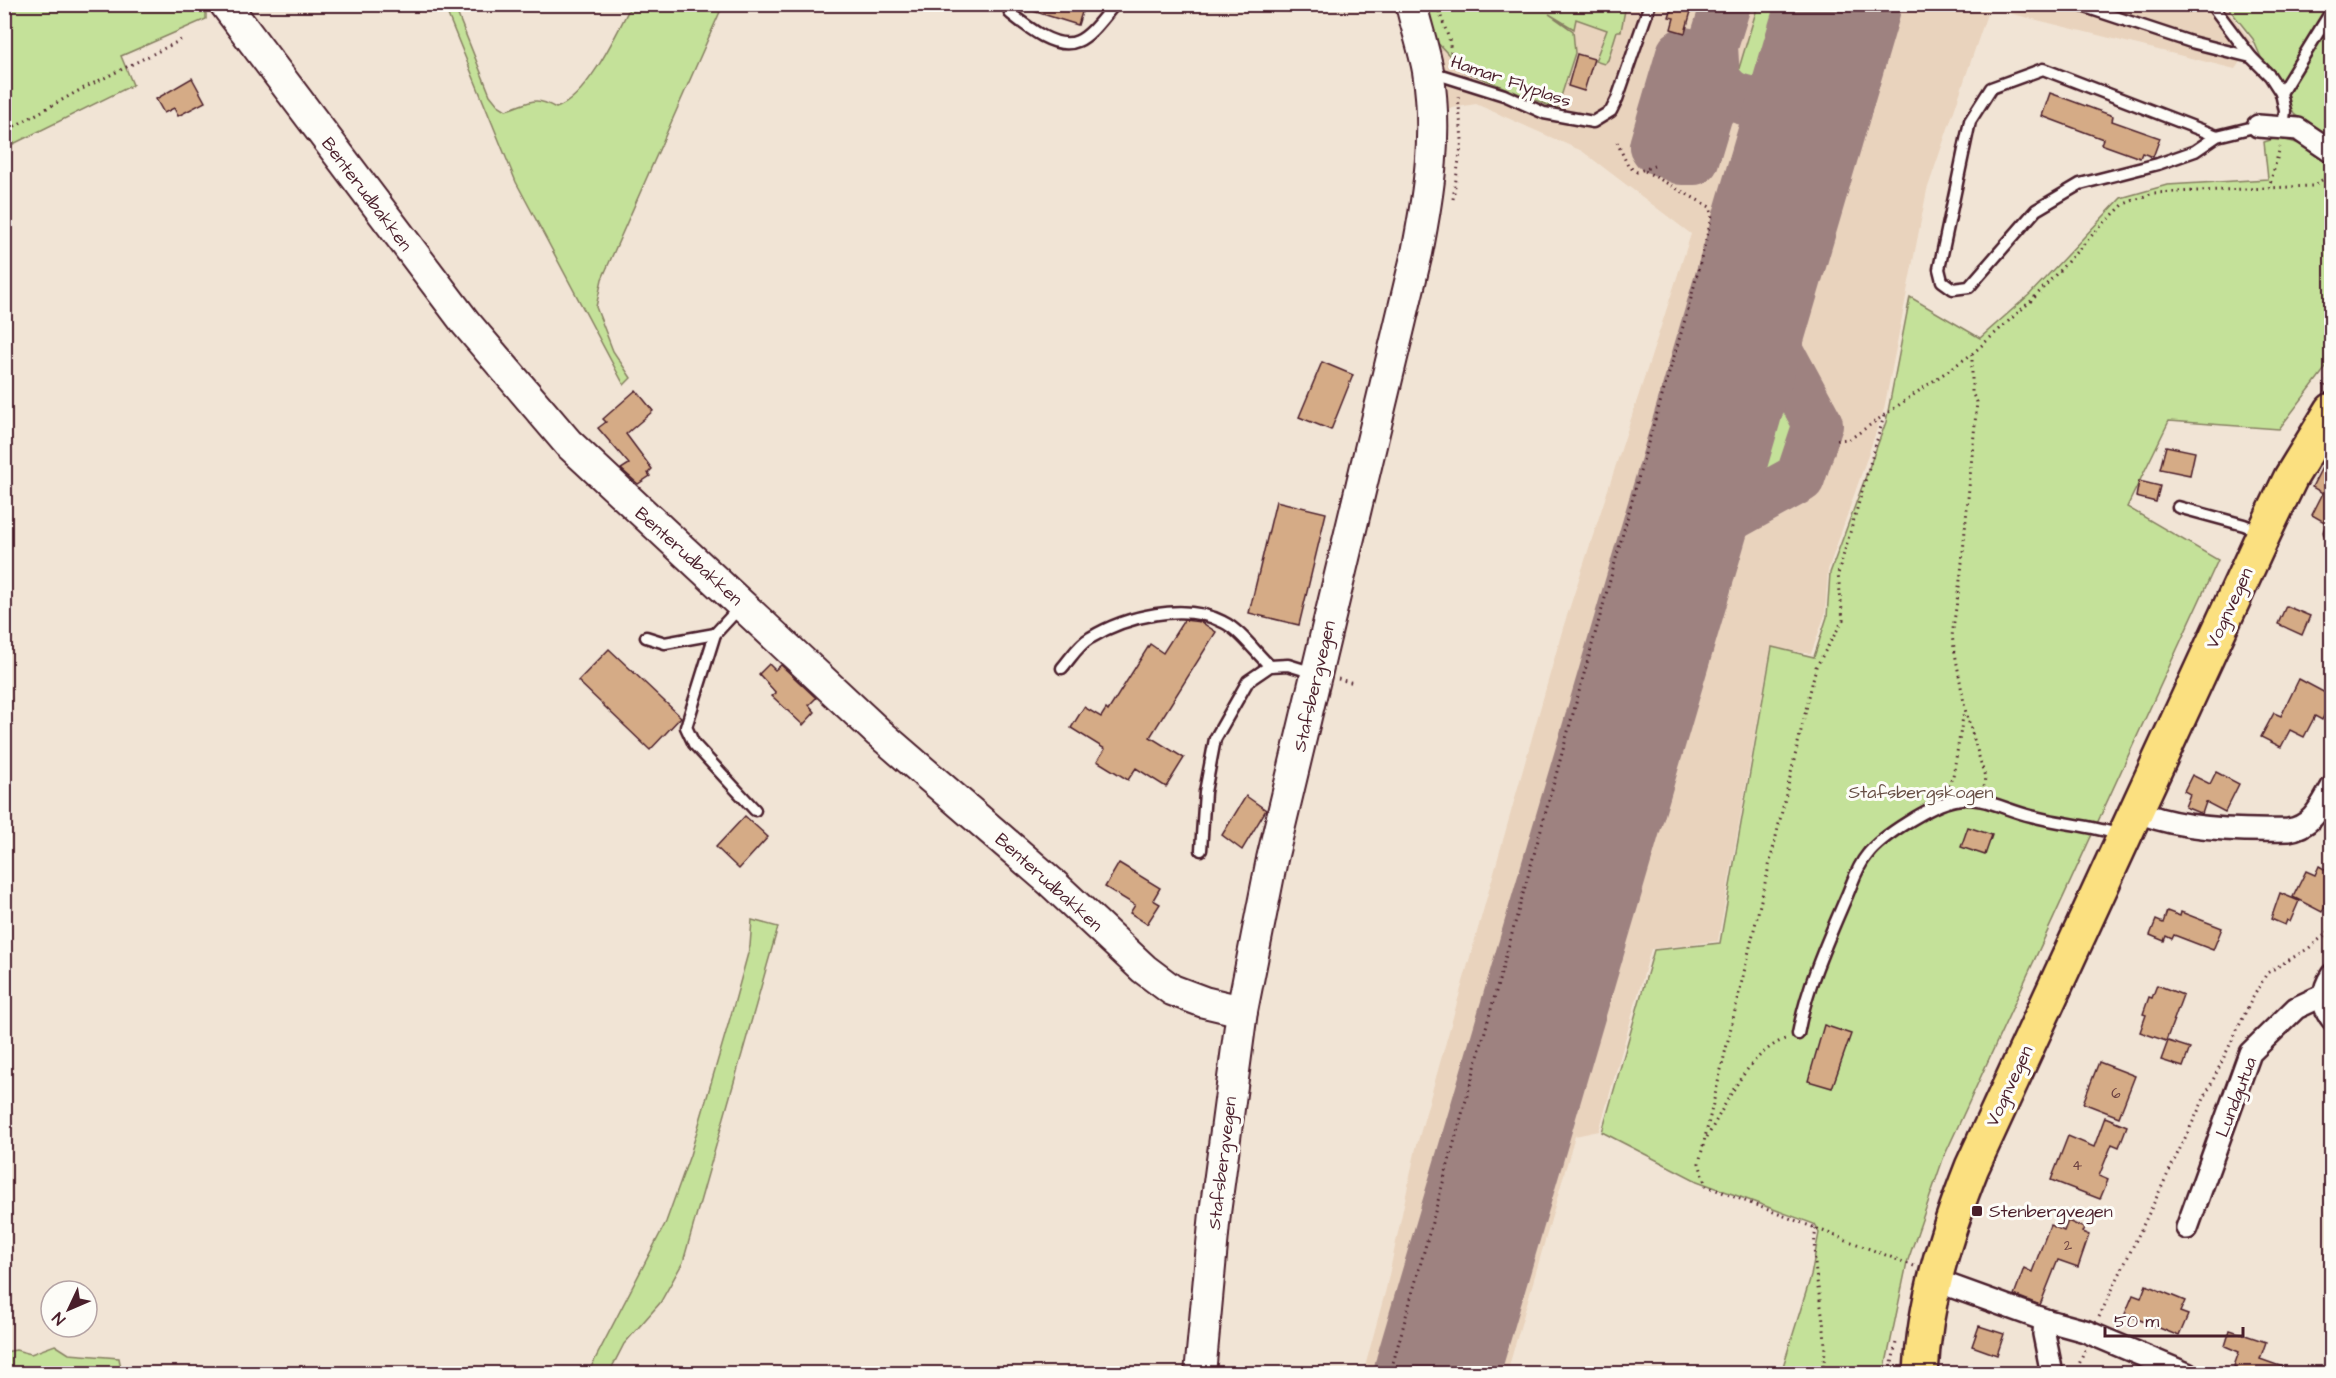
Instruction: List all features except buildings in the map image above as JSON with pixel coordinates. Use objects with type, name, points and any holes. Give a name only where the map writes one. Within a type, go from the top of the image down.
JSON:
[{"type":"main road","name":"Stafsbergvegen","points":[[1200,1374],[1215,1213],[1242,1011],[1272,859],[1330,681],[1427,199],[1433,151],[1428,71],[1411,4]]},
{"type":"main road","name":"Benterudbakken","points":[[227,5],[393,230],[530,400],[603,477],[879,733],[1051,882],[1144,969],[1172,990],[1204,1002],[1242,1011]]},
{"type":"main road","name":"Vognvegen","points":[[1921,1374],[1924,1273],[2264,533],[2291,477],[2331,410]]},
{"type":"street","points":[[2258,126],[2298,129],[2331,152]]},
{"type":"street","points":[[2129,823],[2152,818],[2193,825],[2288,830],[2301,826],[2313,817],[2331,787]]},
{"type":"street","points":[[2331,975],[2324,995],[2325,1008],[2331,1019]]},
{"type":"street","name":"Lundgutua","points":[[2187,1228],[2250,1053],[2296,1008],[2324,995]]},
{"type":"street","points":[[1924,1273],[2045,1320],[2091,1334],[2187,1374]]},
{"type":"street","points":[[2045,1320],[2044,1334],[2052,1374]]},
{"type":"lane","points":[[1010,13],[1045,36],[1069,44],[1079,41],[1115,4]]},
{"type":"lane","name":"Hamar Flyplass","points":[[1428,71],[1504,95],[1544,113],[1580,122],[1593,122],[1611,111],[1617,99],[1650,4]]},
{"type":"lane","points":[[2076,4],[2191,42],[2251,57]]},
{"type":"lane","points":[[2211,4],[2251,57],[2270,76],[2281,93],[2285,111],[2283,128]]},
{"type":"lane","points":[[2281,93],[2331,10]]},
{"type":"lane","points":[[2217,136],[2043,69],[1991,88],[1970,121],[1939,269],[1942,281],[1953,289],[1970,287],[2036,210],[2080,184],[2158,164],[2195,151],[2217,136],[2258,126]]},
{"type":"lane","points":[[2178,507],[2244,525],[2264,533]]},
{"type":"lane","points":[[742,605],[715,634],[686,727],[693,744],[755,810]]},
{"type":"lane","points":[[1062,668],[1089,639],[1113,627],[1164,613],[1195,611],[1225,622],[1270,666]]},
{"type":"lane","points":[[646,637],[665,643],[715,634]]},
{"type":"lane","points":[[1201,850],[1205,792],[1215,739],[1248,681],[1270,666],[1288,665],[1330,681]]},
{"type":"lane","points":[[1798,1034],[1808,991],[1822,951],[1859,867],[1877,844],[1942,803],[1981,800],[2031,816],[2103,829],[2129,823]]},
{"type":"path","points":[[1437,4],[1449,39],[1456,79],[1462,140],[1450,209]]},
{"type":"path","points":[[4,132],[80,90],[181,40]]},
{"type":"path","points":[[2269,188],[2283,128]]},
{"type":"path","points":[[1617,142],[1628,166],[1637,172],[1654,166]]},
{"type":"path","points":[[1390,1374],[1648,443],[1688,310],[1712,216],[1710,207],[1645,171]]},
{"type":"path","points":[[1837,440],[1850,439],[1972,354],[2031,301],[2094,232],[2124,204],[2153,193],[2312,186],[2331,174]]},
{"type":"path","points":[[1972,354],[1972,393],[1977,402],[1961,573],[1952,636],[1965,709],[1985,777],[1981,800]]},
{"type":"path","points":[[1884,417],[1838,573],[1843,620],[1816,667],[1699,1162],[1706,1186],[1924,1273]]},
{"type":"path","points":[[1942,803],[1942,797],[1953,776],[1965,709]]},
{"type":"path","points":[[2075,1374],[2091,1334],[2251,1001],[2267,973],[2309,948],[2331,929]]},
{"type":"path","points":[[1704,1142],[1753,1063],[1777,1042],[1798,1034]]},
{"type":"path","points":[[1816,1228],[1814,1268],[1822,1313],[1824,1364],[1822,1374]]},
{"type":"shaded area","points":[[1421,5],[2223,5],[2253,43],[2235,69],[1989,8],[1927,190],[1884,409],[1828,570],[1825,615],[1811,654],[1771,647],[1718,941],[1651,949],[1599,1131],[1575,1136],[1507,1373],[1363,1374],[1386,1289],[1416,1148],[1563,628],[1691,234],[1582,151],[1476,104],[1440,110]]},
{"type":"green space","points":[[4,5],[206,5],[206,19],[121,56],[133,85],[5,148]]},
{"type":"green space","points":[[444,5],[454,5],[490,95],[498,105],[506,110],[531,101],[556,108],[568,102],[579,92],[600,63],[631,5],[723,5],[602,279],[596,307],[613,351],[631,378],[624,385],[516,182]]},
{"type":"green space","points":[[1424,5],[1546,5],[1544,11],[1547,5],[1626,5],[1621,31],[1617,31],[1608,60],[1604,64],[1595,61],[1607,30],[1576,19],[1574,29],[1549,14],[1573,31],[1575,53],[1557,109],[1464,71],[1434,39]]},
{"type":"green space","points":[[1758,5],[1824,5],[1797,93],[1737,75]]},
{"type":"green space","points":[[2226,5],[2331,5],[2331,142],[2294,114],[2262,60],[2253,39]]},
{"type":"green space","name":"Stafsbergskogen","points":[[2274,139],[2298,143],[2331,164],[2331,361],[2279,429],[2169,421],[2127,507],[2218,560],[1943,1159],[1907,1263],[1884,1373],[1781,1373],[1811,1276],[1819,1233],[1814,1224],[1697,1181],[1602,1132],[1654,950],[1720,943],[1772,647],[1814,657],[1827,617],[1830,573],[1886,422],[1910,297],[1980,338],[2030,294],[2121,198],[2167,185],[2268,179],[2264,142]]},
{"type":"green space","points":[[1757,329],[1804,416],[1786,476],[1697,526]]},
{"type":"green space","points":[[752,920],[778,927],[683,1262],[660,1303],[624,1344],[609,1373],[588,1373],[666,1222],[690,1155],[733,1008],[750,946]]},
{"type":"green space","points":[[55,1345],[69,1354],[119,1358],[122,1373],[5,1373],[5,1352],[16,1350],[31,1354]]},
{"type":"taxiway","points":[[1726,4],[1713,46],[1715,79],[1728,93],[1737,98],[1789,112],[1797,118],[1803,128]]},
{"type":"taxiway","points":[[1696,55],[1684,52],[1681,54],[1654,146],[1656,149],[1682,160],[1694,160],[1712,100],[1717,95],[1729,94]]},
{"type":"taxiway","points":[[1677,546],[1800,478],[1818,424],[1751,300]]},
{"type":"runway","points":[[1436,1374],[1839,4]]},
{"type":"place","name":"Stenbergvegen","points":[[1977,1211]]}]
